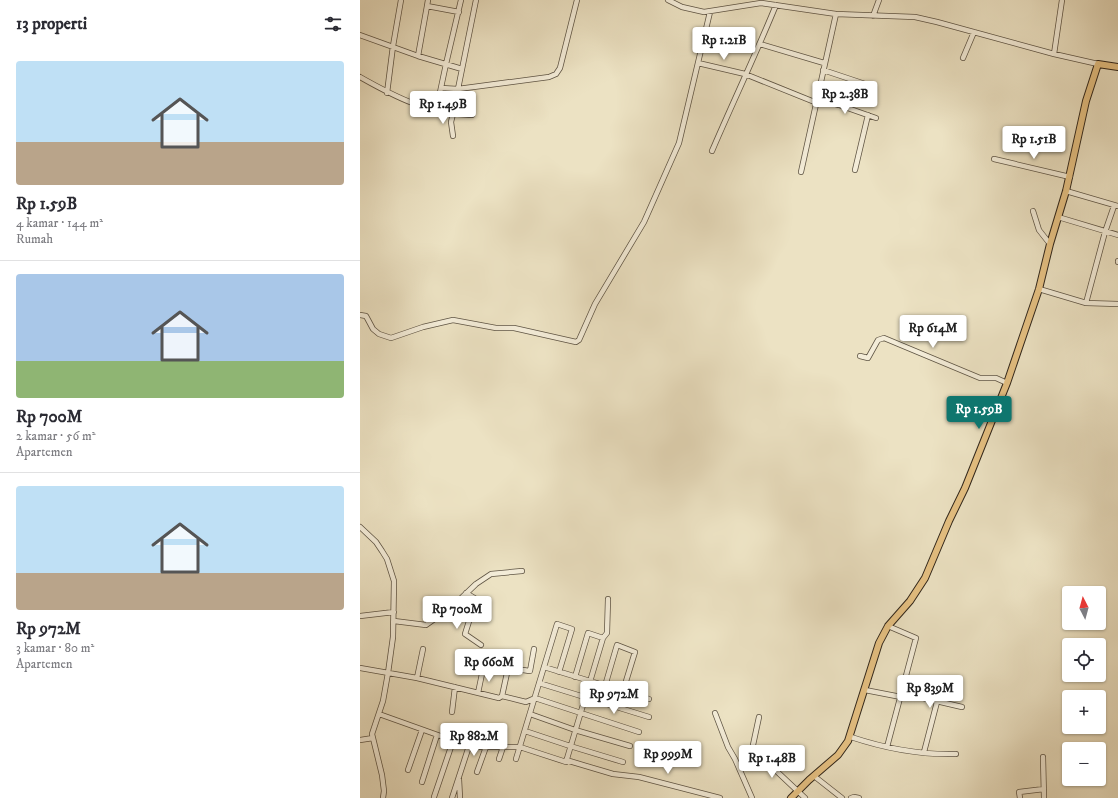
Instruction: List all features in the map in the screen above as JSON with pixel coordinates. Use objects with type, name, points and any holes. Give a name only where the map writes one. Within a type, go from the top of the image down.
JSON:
[{"type":"main road","points":[[791,798],[844,749],[851,737],[875,655],[882,637],[888,626],[913,596],[929,571],[949,521],[975,466],[1007,383],[1039,289],[1050,244],[1070,177],[1086,101],[1098,64],[1118,67]]},
{"type":"street","points":[[387,93],[401,0]]},
{"type":"street","points":[[418,56],[428,0]]},
{"type":"street","points":[[436,111],[462,0]]},
{"type":"street","points":[[458,89],[476,0]]},
{"type":"street","points":[[442,88],[458,89],[549,77],[556,74],[560,68],[577,0]]},
{"type":"street","points":[[668,0],[688,9],[710,12],[762,3],[836,14],[916,17],[1054,54],[1098,64]]},
{"type":"street","points":[[873,16],[878,0]]},
{"type":"street","points":[[1054,54],[1062,0]]},
{"type":"street","points":[[712,151],[776,5]]},
{"type":"street","points":[[427,6],[459,12]]},
{"type":"street","points":[[360,315],[366,316],[373,329],[379,334],[392,338],[423,327],[453,320],[496,328],[514,328],[576,342],[579,340],[595,304],[644,222],[680,143],[710,12]]},
{"type":"street","points":[[801,172],[836,14]]},
{"type":"street","points":[[963,58],[974,32]]},
{"type":"street","points":[[360,35],[418,56],[462,69]]},
{"type":"street","points":[[760,44],[824,63]]},
{"type":"street","points":[[698,63],[745,74],[817,101],[839,105],[876,118]]},
{"type":"street","points":[[823,70],[871,86]]},
{"type":"street","points":[[360,78],[387,93],[436,111],[472,115]]},
{"type":"street","points":[[453,114],[451,122],[453,136]]},
{"type":"street","points":[[855,170],[868,115]]},
{"type":"street","points":[[994,159],[1070,177]]},
{"type":"street","points":[[1066,191],[1116,206],[1105,232],[1086,303]]},
{"type":"street","points":[[1033,211],[1039,230],[1050,244]]},
{"type":"street","points":[[1058,217],[1118,235]]},
{"type":"street","points":[[1039,289],[1086,303],[1118,304]]},
{"type":"street","points":[[860,356],[868,358],[878,340],[884,338],[980,378],[996,378],[1007,383]]},
{"type":"street","points":[[360,527],[376,542],[387,560],[394,580],[394,621],[388,673],[379,714],[372,734],[382,776],[384,791],[383,798]]},
{"type":"street","points":[[394,621],[426,625],[454,606],[476,584],[491,574],[522,571]]},
{"type":"street","points":[[466,593],[476,599],[465,634],[481,645]]},
{"type":"street","points":[[566,760],[603,638],[607,633],[608,599]]},
{"type":"street","points":[[360,616],[394,612]]},
{"type":"street","points":[[516,759],[557,624],[572,629],[559,672]]},
{"type":"street","points":[[887,747],[916,638],[888,626]]},
{"type":"street","points":[[575,677],[588,633],[603,638]]},
{"type":"street","points":[[605,686],[617,646],[635,652],[623,691]]},
{"type":"street","points":[[417,678],[423,648]]},
{"type":"street","points":[[502,696],[508,672],[513,669],[530,671],[534,649]]},
{"type":"street","points":[[544,667],[649,699]]},
{"type":"street","points":[[360,668],[417,678],[496,698],[502,696],[526,702],[535,698],[580,714],[639,732]]},
{"type":"street","points":[[478,693],[483,669]]},
{"type":"street","points":[[539,683],[649,717]]},
{"type":"street","points":[[452,712],[455,687]]},
{"type":"street","points":[[865,690],[901,695],[962,707]]},
{"type":"street","points":[[924,752],[936,702]]},
{"type":"street","points":[[715,713],[728,747],[752,798]]},
{"type":"street","points":[[379,714],[469,746],[520,747],[566,762],[566,760],[613,774],[639,777],[720,798]]},
{"type":"street","points":[[530,714],[575,730],[630,746]]},
{"type":"street","points":[[759,717],[753,749],[805,798]]},
{"type":"street","points":[[408,770],[422,730]]},
{"type":"street","points":[[525,731],[623,762]]},
{"type":"street","points":[[422,782],[437,735]]},
{"type":"street","points":[[851,737],[887,747],[936,754],[956,754]]},
{"type":"street","points":[[360,740],[373,738]]},
{"type":"street","points":[[434,796],[453,741]]},
{"type":"street","points":[[452,798],[469,746]]},
{"type":"street","points":[[477,772],[486,747]]},
{"type":"street","points":[[499,759],[503,747]]},
{"type":"street","points":[[1044,757],[1044,798]]},
{"type":"street","points":[[459,775],[460,798]]},
{"type":"street","points":[[814,776],[842,798]]},
{"type":"street","points":[[1020,798],[1019,792],[1044,789]]},
{"type":"street","points":[[851,798],[859,798]]}]
